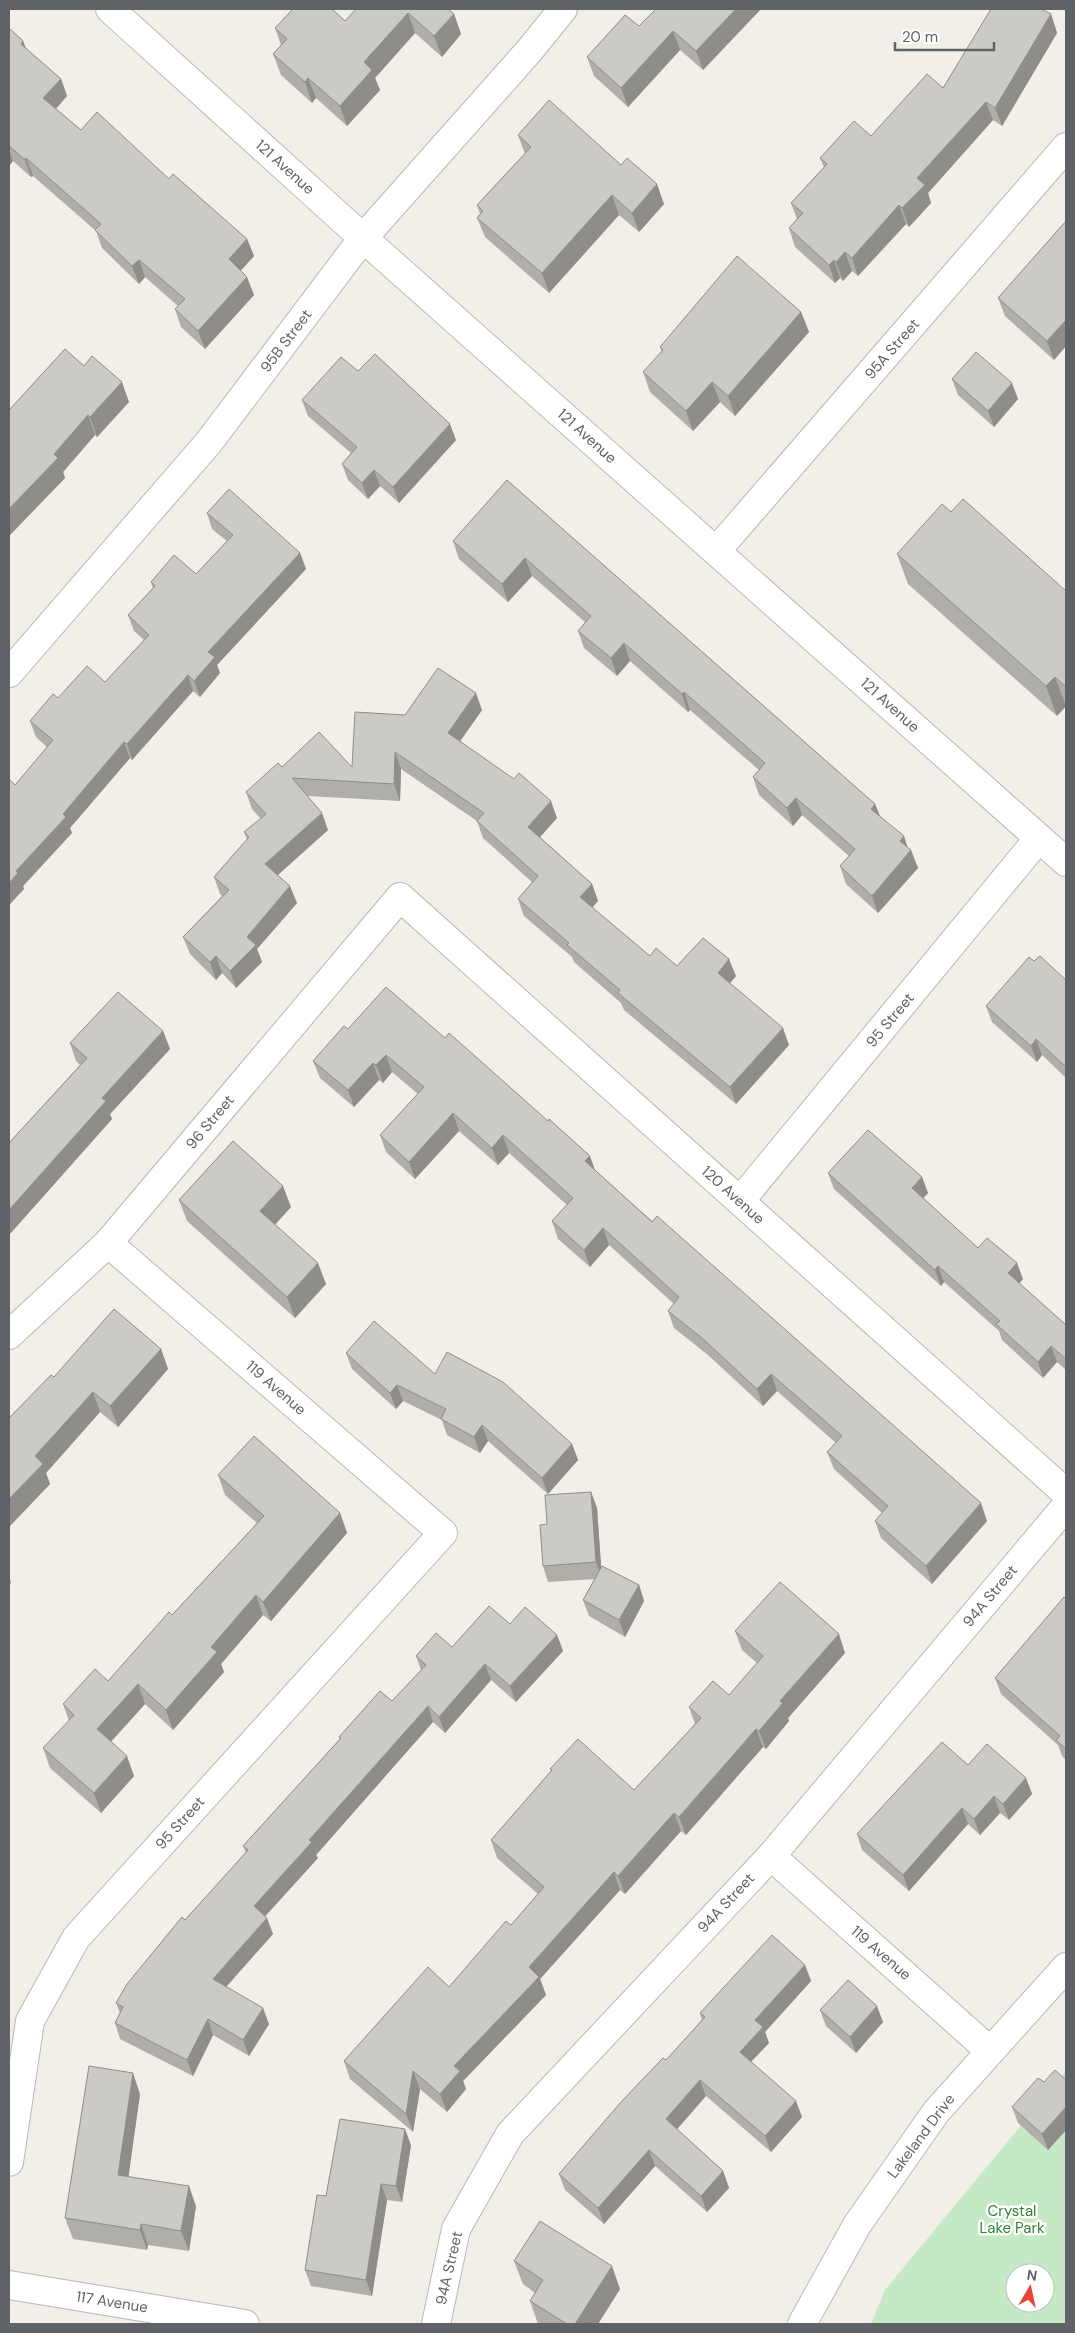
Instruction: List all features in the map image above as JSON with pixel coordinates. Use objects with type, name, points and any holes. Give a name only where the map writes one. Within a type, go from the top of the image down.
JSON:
[{"type":"street","name":"121 Avenue","points":[[110,9],[363,238],[717,550],[1066,862]]},
{"type":"street","name":"95B Street","points":[[9,673],[209,442],[363,238],[529,51],[563,9]]},
{"type":"street","name":"95A Street","points":[[717,550],[1066,147]]},
{"type":"street","name":"95 Street","points":[[740,1201],[1039,838]]},
{"type":"street","name":"120 Avenue","points":[[400,896],[1066,1493]]},
{"type":"street","name":"96 Street","points":[[9,1335],[108,1243],[400,896]]},
{"type":"street","name":"119 Avenue","points":[[108,1243],[443,1533]]},
{"type":"street","name":"94A Street","points":[[436,2324],[456,2229],[510,2134],[771,1856],[1066,1506]]},
{"type":"street","name":"95 Street","points":[[9,2162],[30,2021],[76,1938],[443,1533]]},
{"type":"street","name":"119 Avenue","points":[[771,1856],[990,2051]]},
{"type":"street","name":"Lakeland Drive","points":[[802,2324],[857,2226],[936,2112],[1066,1968]]},
{"type":"street","name":"117 Avenue","points":[[9,2285],[246,2324]]},
{"type":"green space","name":"Crystal Lake Park","points":[[1066,2071],[1066,2324],[871,2324],[885,2290]]},
{"type":"building","points":[[293,9],[332,9],[345,21],[356,9],[448,9],[454,14],[434,36],[408,13],[364,62],[372,70],[340,106],[308,78],[305,82],[273,54],[287,39],[275,28]]},
{"type":"building","points":[[656,9],[736,9],[696,51],[673,31],[621,88],[587,57],[625,15],[639,26]]},
{"type":"building","points":[[991,9],[1041,9],[1051,14],[995,108],[986,102],[917,178],[925,185],[902,208],[899,205],[852,258],[845,252],[836,262],[834,260],[829,265],[789,228],[803,213],[791,203],[827,164],[820,158],[854,121],[871,136],[927,74],[943,88]]},
{"type":"building","points":[[9,28],[23,41],[21,44],[61,79],[43,98],[81,130],[97,112],[169,179],[173,174],[247,239],[229,259],[247,277],[198,331],[175,309],[185,299],[139,260],[132,266],[95,230],[101,224],[26,158],[25,160],[9,146]]},
{"type":"building","points":[[549,100],[621,165],[627,158],[657,184],[632,213],[612,195],[542,273],[477,218],[483,211],[477,205],[531,147],[518,135]]},
{"type":"building","points":[[1066,221],[1066,320],[1047,341],[998,298]]},
{"type":"building","points":[[737,256],[801,312],[728,396],[712,382],[686,411],[643,372],[663,350],[660,347]]},
{"type":"building","points":[[65,349],[84,366],[92,356],[122,382],[90,417],[88,415],[54,454],[58,458],[9,509],[9,408]]},
{"type":"building","points":[[976,352],[1012,383],[988,411],[952,379]]},
{"type":"building","points":[[375,354],[450,424],[393,487],[374,470],[362,483],[342,464],[357,447],[302,400],[341,357],[358,371]]},
{"type":"building","points":[[507,480],[875,804],[871,809],[904,836],[900,841],[911,850],[872,896],[840,866],[855,849],[796,798],[787,808],[753,777],[765,763],[684,692],[682,694],[624,643],[611,658],[578,631],[591,616],[525,558],[502,584],[453,541]]},
{"type":"building","points":[[229,489],[300,553],[208,652],[215,657],[194,681],[188,675],[127,744],[124,742],[63,814],[66,817],[16,871],[18,873],[9,883],[9,779],[15,785],[53,740],[30,721],[53,694],[58,698],[87,666],[105,682],[149,635],[128,615],[155,586],[151,582],[174,555],[196,574],[233,535],[207,513]]},
{"type":"building","points":[[963,499],[1066,591],[1066,687],[1055,677],[1046,686],[897,554],[942,504],[951,512]]},
{"type":"building","points":[[438,668],[476,693],[448,733],[514,779],[519,773],[551,801],[528,827],[592,884],[580,897],[650,956],[656,948],[677,966],[703,938],[729,959],[718,973],[783,1028],[730,1087],[618,993],[620,990],[567,945],[569,943],[518,899],[538,876],[477,821],[484,813],[395,752],[394,784],[292,778],[322,813],[265,864],[290,886],[247,937],[256,945],[230,971],[216,956],[210,962],[183,937],[229,890],[214,877],[249,837],[244,832],[266,814],[246,792],[278,763],[282,767],[319,732],[352,767],[355,712],[405,715]]},
{"type":"building","points":[[1040,956],[1066,980],[1066,1067],[1036,1039],[1031,1046],[986,1006],[1029,957],[1034,961]]},
{"type":"building","points":[[386,987],[445,1038],[449,1033],[548,1121],[549,1119],[590,1156],[585,1161],[652,1222],[657,1216],[981,1503],[926,1566],[875,1521],[888,1506],[827,1452],[842,1436],[771,1374],[757,1389],[702,1338],[668,1311],[679,1297],[603,1228],[584,1250],[552,1221],[573,1198],[503,1135],[492,1148],[453,1113],[409,1162],[380,1135],[424,1087],[386,1055],[376,1065],[373,1063],[348,1090],[313,1061],[344,1026],[348,1029]]},
{"type":"building","points":[[118,992],[163,1031],[102,1098],[106,1101],[9,1210],[9,1143],[87,1058],[70,1043]]},
{"type":"building","points":[[868,1130],[922,1177],[912,1188],[978,1248],[987,1238],[1017,1263],[1008,1273],[1066,1325],[1066,1359],[1051,1346],[1038,1362],[996,1324],[1000,1321],[938,1266],[935,1270],[828,1173]]},
{"type":"building","points":[[233,1141],[283,1186],[260,1211],[318,1263],[287,1297],[179,1200]]},
{"type":"building","points":[[114,1309],[161,1349],[110,1406],[93,1392],[35,1456],[43,1464],[9,1499],[9,1418],[51,1375],[54,1377]]},
{"type":"building","points":[[374,1321],[435,1374],[447,1352],[503,1382],[572,1444],[542,1478],[482,1425],[474,1437],[441,1419],[446,1409],[397,1385],[390,1393],[346,1353]]},
{"type":"building","points":[[254,1436],[340,1513],[263,1602],[256,1595],[211,1647],[217,1652],[166,1710],[138,1684],[97,1729],[127,1756],[94,1793],[43,1748],[74,1715],[63,1704],[95,1669],[108,1681],[169,1612],[172,1615],[264,1516],[218,1475]]},
{"type":"building","points":[[591,1492],[596,1562],[543,1566],[540,1525],[547,1524],[545,1495]]},
{"type":"building","points":[[602,1566],[639,1585],[619,1620],[583,1600]]},
{"type":"building","points":[[780,1582],[839,1634],[780,1701],[783,1703],[759,1731],[756,1729],[679,1817],[674,1813],[618,1876],[614,1872],[529,1967],[539,1977],[454,2066],[460,2071],[440,2094],[413,2071],[406,2114],[344,2061],[428,1967],[449,1987],[506,1921],[511,1925],[544,1887],[491,1840],[552,1770],[550,1769],[578,1739],[634,1790],[701,1718],[689,1707],[713,1681],[729,1695],[763,1656],[735,1631]]},
{"type":"building","points":[[1064,1597],[1066,1599],[1066,1749],[1056,1740],[1060,1736],[995,1678]]},
{"type":"building","points":[[489,1606],[510,1624],[525,1607],[557,1635],[510,1686],[485,1664],[439,1717],[428,1706],[309,1840],[312,1842],[254,1906],[267,1918],[213,1979],[263,2008],[243,2040],[208,2019],[187,2060],[115,2023],[123,2007],[116,2003],[127,1984],[182,1917],[185,1920],[248,1850],[243,1846],[341,1738],[339,1737],[380,1691],[392,1701],[426,1665],[416,1656],[436,1633],[452,1647]]},
{"type":"building","points":[[942,1742],[968,1765],[987,1744],[1026,1778],[1003,1804],[994,1796],[974,1819],[962,1808],[903,1875],[857,1834]]},
{"type":"building","points":[[772,1935],[805,1965],[755,2020],[763,2027],[740,2052],[796,2101],[765,2136],[700,2080],[666,2119],[723,2171],[701,2196],[649,2150],[598,2208],[559,2174],[621,2102],[663,2058],[666,2060],[705,2017],[700,2013]]},
{"type":"building","points":[[848,1980],[877,2006],[850,2037],[820,2010]]},
{"type":"building","points":[[89,2066],[133,2073],[118,2175],[189,2186],[181,2231],[141,2224],[140,2230],[65,2218]]},
{"type":"building","points":[[1055,2070],[1066,2080],[1066,2107],[1042,2134],[1012,2107],[1038,2078],[1044,2082]]},
{"type":"building","points":[[340,2119],[405,2129],[396,2186],[381,2184],[366,2280],[305,2270],[317,2195],[326,2196]]},
{"type":"building","points":[[540,2221],[612,2266],[575,2324],[567,2324],[530,2301],[543,2280],[514,2261]]}]
